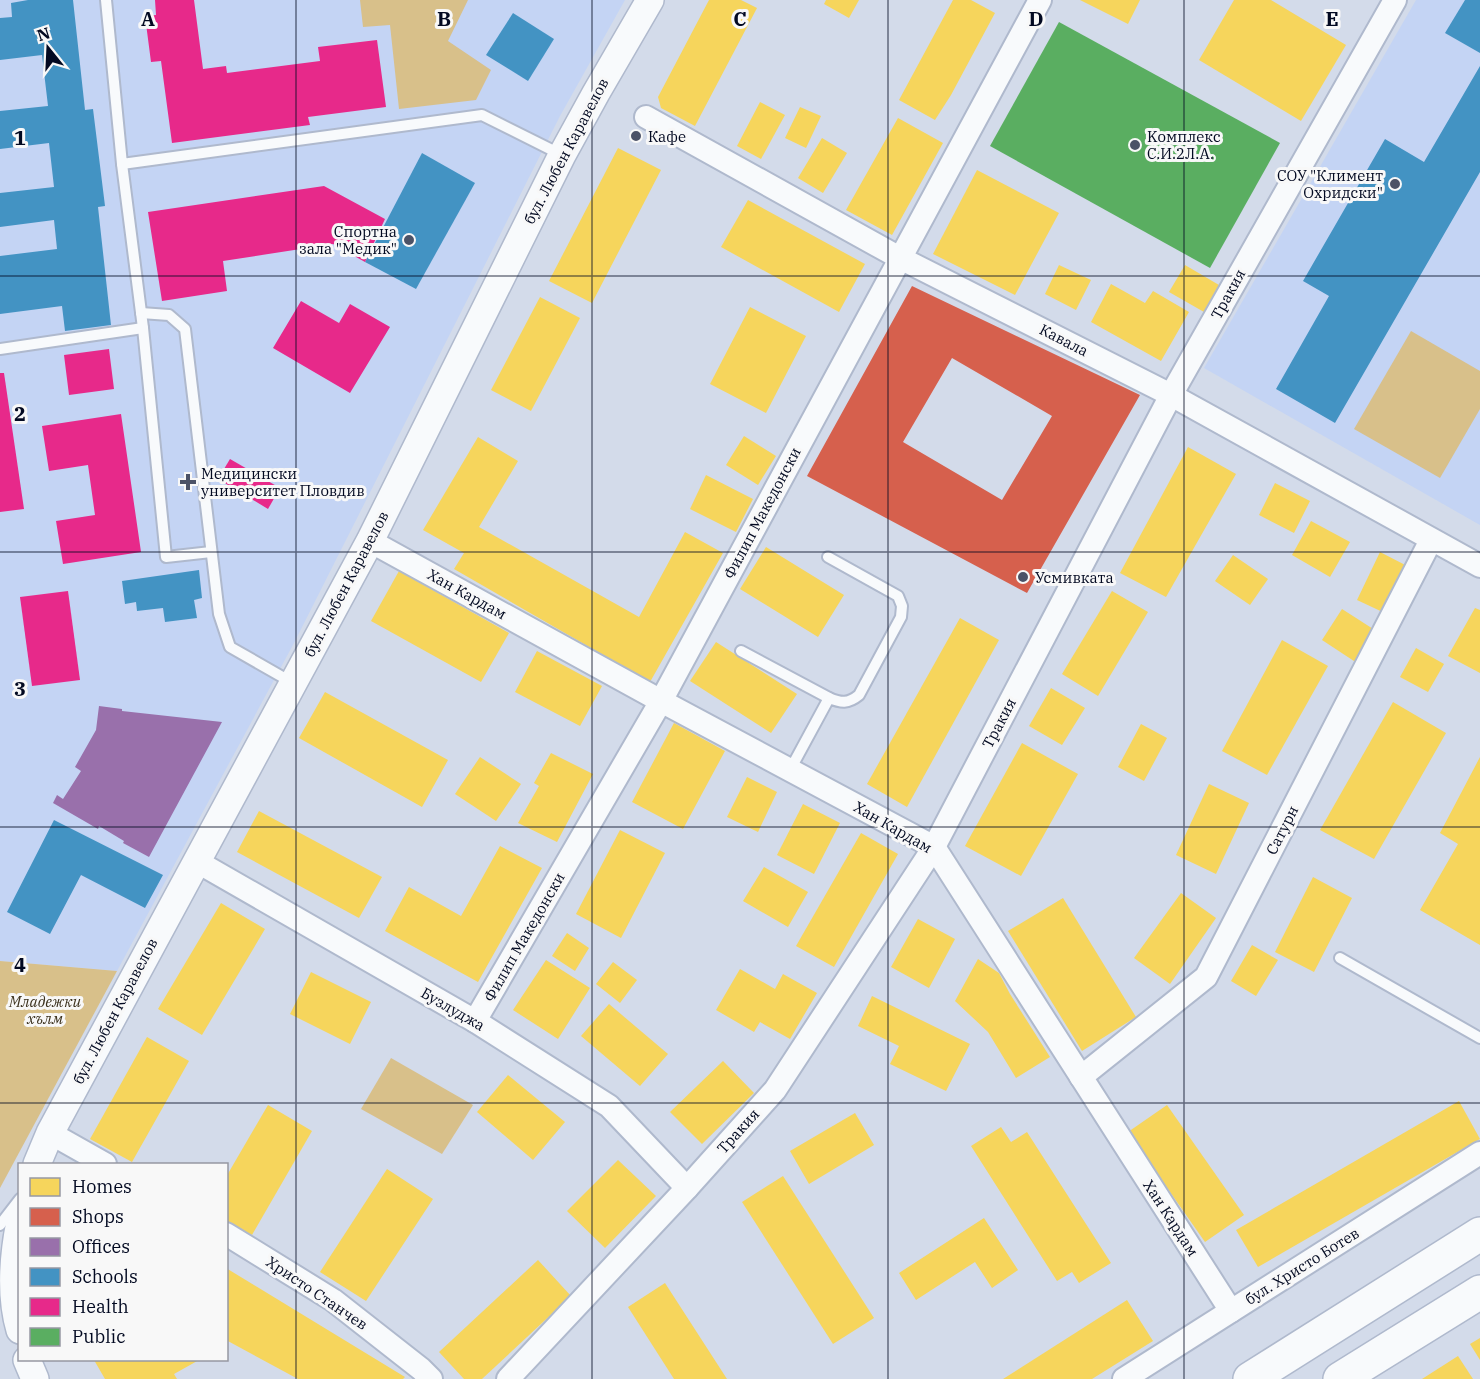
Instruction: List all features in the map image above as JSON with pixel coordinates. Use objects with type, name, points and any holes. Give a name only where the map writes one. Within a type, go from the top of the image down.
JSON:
[{"type":"main road","points":[[1250,1379],[1480,1234]]},
{"type":"main road","points":[[1340,1379],[1480,1292]]},
{"type":"street","name":"бул. Любен Каравелов","points":[[37,1163],[50,1133],[370,541],[562,155],[650,0]]},
{"type":"street","name":"Филип Македонски","points":[[475,1021],[661,701],[1040,0]]},
{"type":"street","name":"Тракия","points":[[508,1379],[687,1188],[775,1090],[934,847],[1172,395],[1395,0]]},
{"type":"street","name":"Кавала","points":[[646,117],[900,258],[1172,395],[1480,566]]},
{"type":"street","name":"Сатурн","points":[[1081,1077],[1206,977],[1431,540]]},
{"type":"street","name":"Хан Кардам","points":[[370,541],[661,701],[934,847],[1231,1311]]},
{"type":"street","name":"Бузлуджа","points":[[196,861],[475,1021],[609,1106],[687,1188]]},
{"type":"street","points":[[50,1133],[103,1163]]},
{"type":"street","name":"бул. Христо Ботев","points":[[1124,1379],[1480,1154]]},
{"type":"street","points":[[18,1232],[15,1248],[15,1313],[18,1323]]},
{"type":"street","name":"Христо Станчев","points":[[228,1235],[333,1300],[431,1379]]},
{"type":"lane","points":[[106,0],[166,557],[211,552]]},
{"type":"lane","points":[[122,164],[482,115],[562,155]]},
{"type":"lane","points":[[141,314],[169,315],[185,329],[219,614],[230,647],[293,683]]},
{"type":"lane","points":[[0,349],[143,328]]},
{"type":"lane","points":[[741,651],[841,703],[852,701],[859,695],[901,617],[902,606],[898,596],[828,557]]},
{"type":"lane","points":[[790,770],[829,698]]},
{"type":"lane","points":[[1340,958],[1480,1038]]},
{"type":"lane","points":[[0,1225],[18,1202]]},
{"type":"shaded area","name":"Медицински университет Пловдив","points":[[0,0],[625,0],[560,116],[294,643],[117,971],[0,961]]},
{"type":"shaded area","name":"СОУ \"Климент Охридски\"","points":[[1416,0],[1480,0],[1480,525],[1204,368]]},
{"type":"green space","points":[[360,0],[468,0],[448,41],[491,70],[476,100],[399,109],[390,25],[363,27]]},
{"type":"green space","points":[[1411,331],[1480,371],[1480,409],[1440,478],[1354,429]]},
{"type":"green space","name":"Младежки хълм","points":[[0,961],[117,971],[0,1188]]},
{"type":"green space","points":[[391,1058],[473,1105],[442,1154],[361,1109]]},
{"type":"building: Homes","points":[[709,0],[741,0],[757,8],[695,126],[661,108],[658,97]]},
{"type":"building: Homes","points":[[826,0],[859,0],[849,18],[824,4]]},
{"type":"building: Homes","points":[[953,0],[971,0],[995,13],[935,120],[899,100]]},
{"type":"building: Homes","points":[[1080,0],[1140,0],[1128,24]]},
{"type":"building: Homes","points":[[1234,0],[1271,0],[1346,45],[1301,121],[1199,60]]},
{"type":"building: Homes","points":[[760,102],[785,115],[761,159],[737,146]]},
{"type":"building: Homes","points":[[800,107],[821,116],[806,148],[785,138]]},
{"type":"building: Homes","points":[[898,118],[943,143],[892,235],[846,210]]},
{"type":"building: Homes","points":[[822,138],[847,153],[823,193],[798,178]]},
{"type":"building: Homes","points":[[618,148],[661,170],[592,303],[549,281]]},
{"type":"building: Homes","points":[[977,170],[1059,213],[1015,295],[933,254]]},
{"type":"building: Homes","points":[[748,200],[865,264],[839,312],[721,247]]},
{"type":"building: Homes","points":[[1059,265],[1091,280],[1076,310],[1045,294]]},
{"type":"building: Homes","points":[[1185,265],[1219,285],[1204,312],[1169,292]]},
{"type":"building: Homes","points":[[1111,284],[1145,303],[1153,291],[1189,312],[1161,361],[1091,322]]},
{"type":"building: Homes","points":[[540,297],[580,318],[531,411],[491,390]]},
{"type":"building: Homes","points":[[750,307],[806,336],[766,413],[710,384]]},
{"type":"building: Homes","points":[[744,436],[776,456],[758,485],[726,465]]},
{"type":"building: Homes","points":[[478,437],[518,461],[479,527],[639,617],[685,532],[723,553],[650,682],[454,569],[464,553],[423,530]]},
{"type":"building: Homes","points":[[1188,447],[1236,474],[1166,597],[1120,573]]},
{"type":"building: Homes","points":[[706,475],[753,499],[736,532],[690,509]]},
{"type":"building: Homes","points":[[1275,483],[1310,501],[1294,533],[1259,515]]},
{"type":"building: Homes","points":[[1311,521],[1350,542],[1330,577],[1292,555]]},
{"type":"building: Homes","points":[[766,547],[844,595],[818,637],[740,589]]},
{"type":"building: Homes","points":[[1380,552],[1411,568],[1389,615],[1357,600]]},
{"type":"building: Homes","points":[[1233,555],[1268,579],[1250,605],[1215,581]]},
{"type":"building: Homes","points":[[399,571],[509,633],[481,682],[371,621]]},
{"type":"building: Homes","points":[[1112,591],[1148,612],[1098,696],[1062,674]]},
{"type":"building: Homes","points":[[1475,608],[1480,610],[1480,673],[1448,656]]},
{"type":"building: Homes","points":[[1342,609],[1381,634],[1360,665],[1322,640]]},
{"type":"building: Homes","points":[[960,618],[999,640],[907,807],[867,784]]},
{"type":"building: Homes","points":[[1282,640],[1328,666],[1267,775],[1222,751]]},
{"type":"building: Homes","points":[[716,642],[797,694],[771,733],[690,681]]},
{"type":"building: Homes","points":[[1416,648],[1444,664],[1428,692],[1400,677]]},
{"type":"building: Homes","points":[[537,651],[602,686],[580,726],[515,692]]},
{"type":"building: Homes","points":[[1051,688],[1085,708],[1062,745],[1029,726]]},
{"type":"building: Homes","points":[[325,692],[448,760],[422,807],[299,738]]},
{"type":"building: Homes","points":[[1393,702],[1446,733],[1374,859],[1320,830]]},
{"type":"building: Homes","points":[[674,723],[725,751],[683,829],[632,802]]},
{"type":"building: Homes","points":[[1141,724],[1167,738],[1144,781],[1118,767]]},
{"type":"building: Homes","points":[[1022,743],[1078,774],[1021,876],[965,846]]},
{"type":"building: Homes","points":[[551,753],[593,774],[557,842],[518,823],[539,786],[534,783]]},
{"type":"building: Homes","points":[[480,757],[521,784],[496,821],[455,794]]},
{"type":"building: Homes","points":[[1480,757],[1480,945],[1420,910],[1458,844],[1440,833]]},
{"type":"building: Homes","points":[[747,777],[777,792],[758,832],[727,817]]},
{"type":"building: Homes","points":[[1209,784],[1249,803],[1216,874],[1176,855]]},
{"type":"building: Homes","points":[[803,804],[840,823],[814,874],[777,855]]},
{"type":"building: Homes","points":[[259,811],[382,877],[359,918],[237,852]]},
{"type":"building: Homes","points":[[620,830],[665,853],[621,938],[576,914]]},
{"type":"building: Homes","points":[[861,833],[898,854],[834,967],[796,946]]},
{"type":"building: Homes","points":[[500,846],[542,868],[478,982],[385,931],[409,887],[461,916]]},
{"type":"building: Homes","points":[[764,867],[808,892],[788,927],[743,901]]},
{"type":"building: Homes","points":[[1313,877],[1352,898],[1314,972],[1275,952]]},
{"type":"building: Homes","points":[[1181,893],[1216,918],[1170,984],[1134,958]]},
{"type":"building: Homes","points":[[1063,898],[1136,1017],[1082,1051],[1008,931]]},
{"type":"building: Homes","points":[[221,903],[265,929],[202,1035],[158,1009]]},
{"type":"building: Homes","points":[[918,919],[955,939],[929,988],[891,967]]},
{"type":"building: Homes","points":[[567,933],[589,948],[575,971],[552,956]]},
{"type":"building: Homes","points":[[1252,945],[1278,960],[1256,996],[1231,981]]},
{"type":"building: Homes","points":[[978,959],[999,973],[1050,1057],[1016,1078],[988,1032],[955,1001]]},
{"type":"building: Homes","points":[[546,960],[590,988],[558,1039],[513,1010]]},
{"type":"building: Homes","points":[[613,962],[637,980],[620,1003],[596,984]]},
{"type":"building: Homes","points":[[740,969],[775,989],[783,974],[817,993],[790,1039],[760,1022],[754,1032],[716,1010]]},
{"type":"building: Homes","points":[[311,972],[371,1002],[350,1044],[290,1014]]},
{"type":"building: Homes","points":[[872,996],[970,1044],[946,1091],[890,1064],[899,1046],[858,1026]]},
{"type":"building: Homes","points":[[609,1004],[668,1054],[640,1086],[581,1036]]},
{"type":"building: Homes","points":[[147,1037],[189,1061],[132,1162],[90,1139]]},
{"type":"building: Homes","points":[[723,1061],[754,1093],[702,1144],[670,1112]]},
{"type":"building: Homes","points":[[508,1075],[565,1122],[533,1160],[477,1112]]},
{"type":"building: Homes","points":[[1459,1101],[1480,1139],[1258,1267],[1236,1230]]},
{"type":"building: Homes","points":[[268,1105],[312,1131],[252,1235],[228,1222],[228,1174]]},
{"type":"building: Homes","points":[[1167,1105],[1244,1215],[1205,1242],[1128,1132]]},
{"type":"building: Homes","points":[[855,1113],[874,1145],[809,1184],[790,1151]]},
{"type":"building: Homes","points":[[1001,1127],[1011,1142],[1027,1132],[1111,1263],[1079,1283],[1072,1272],[1057,1281],[971,1146]]},
{"type":"building: Homes","points":[[618,1160],[656,1196],[605,1248],[567,1211]]},
{"type":"building: Homes","points":[[387,1169],[433,1199],[366,1301],[320,1272]]},
{"type":"building: Homes","points":[[783,1176],[874,1318],[833,1344],[742,1202]]},
{"type":"building: Homes","points":[[984,1218],[1018,1270],[992,1288],[975,1262],[916,1300],[899,1273]]},
{"type":"building: Homes","points":[[538,1260],[571,1296],[482,1379],[464,1379],[439,1352]]},
{"type":"building: Homes","points":[[228,1269],[405,1377],[403,1379],[298,1379],[228,1341]]},
{"type":"building: Homes","points":[[665,1283],[727,1379],[674,1379],[628,1307]]},
{"type":"building: Homes","points":[[1127,1300],[1153,1341],[1092,1379],[1003,1379]]},
{"type":"building: Homes","points":[[1480,1338],[1480,1360],[1470,1344]]},
{"type":"building: Homes","points":[[1458,1356],[1473,1379],[1422,1379]]},
{"type":"building: Homes","points":[[95,1361],[197,1361],[174,1374],[177,1379],[105,1379]]},
{"type":"building: Shops","points":[[912,286],[1140,395],[1027,593],[807,476]],"holes":[[[952,358],[1052,416],[1002,500],[903,442]]]},
{"type":"building: Offices","points":[[99,706],[122,709],[122,711],[222,722],[149,857],[123,843],[124,841],[99,826],[98,829],[53,803],[57,795],[63,799],[81,771],[75,767],[96,730]]},
{"type":"building: Schools","points":[[28,0],[73,0],[85,110],[93,109],[105,206],[98,207],[111,325],[65,331],[62,306],[0,314],[0,256],[57,249],[54,220],[0,227],[0,193],[54,187],[49,143],[0,149],[0,111],[48,106],[42,55],[0,60],[0,18],[12,17],[11,3]]},
{"type":"building: Schools","points":[[1465,0],[1480,0],[1480,53],[1445,33]]},
{"type":"building: Schools","points":[[513,13],[554,39],[528,81],[486,55]]},
{"type":"building: Schools","points":[[1480,66],[1480,172],[1335,423],[1276,389],[1329,296],[1303,281],[1385,139],[1424,162]]},
{"type":"building: Schools","name":"Спортна зала \"Медик\"","points":[[422,153],[475,183],[416,289],[365,262]]},
{"type":"building: Schools","points":[[199,570],[202,598],[194,600],[197,618],[165,622],[163,608],[137,611],[136,602],[125,604],[122,581]]},
{"type":"building: Schools","points":[[54,820],[163,875],[145,908],[81,875],[50,934],[7,912]]},
{"type":"building: Health","points":[[155,0],[194,0],[203,69],[226,66],[227,73],[320,61],[318,47],[377,40],[386,107],[308,117],[310,125],[172,143],[161,61],[151,62],[145,16],[156,15]]},
{"type":"building: Health","points":[[324,186],[385,219],[365,262],[333,244],[223,261],[227,291],[162,301],[148,212]]},
{"type":"building: Health","points":[[301,301],[339,323],[350,304],[390,327],[350,393],[273,348]]},
{"type":"building: Health","points":[[109,349],[114,389],[69,395],[64,355]]},
{"type":"building: Health","points":[[0,373],[4,373],[24,509],[0,512]]},
{"type":"building: Health","points":[[121,414],[141,552],[63,564],[56,521],[95,515],[88,465],[49,471],[42,426]]},
{"type":"building: Health","points":[[230,459],[280,488],[268,509],[218,479]]},
{"type":"building: Health","points":[[68,591],[80,680],[32,686],[20,597]]},
{"type":"building: Public","name":"Kомплекс С.И.2Л.А.","points":[[1059,22],[1280,143],[1210,268],[990,146]]},
{"type":"place","name":"Кафе","points":[[636,136]]},
{"type":"place","name":"Kомплекс С.И.2Л.А.","points":[[1135,145]]},
{"type":"place","name":"СОУ \"Климент Охридски\"","points":[[1395,184]]},
{"type":"place","name":"Спортна зала \"Медик\"","points":[[409,240]]},
{"type":"place","name":"Медицински университет Пловдив","points":[[188,482]]},
{"type":"place","name":"Усмивката","points":[[1023,577]]}]
